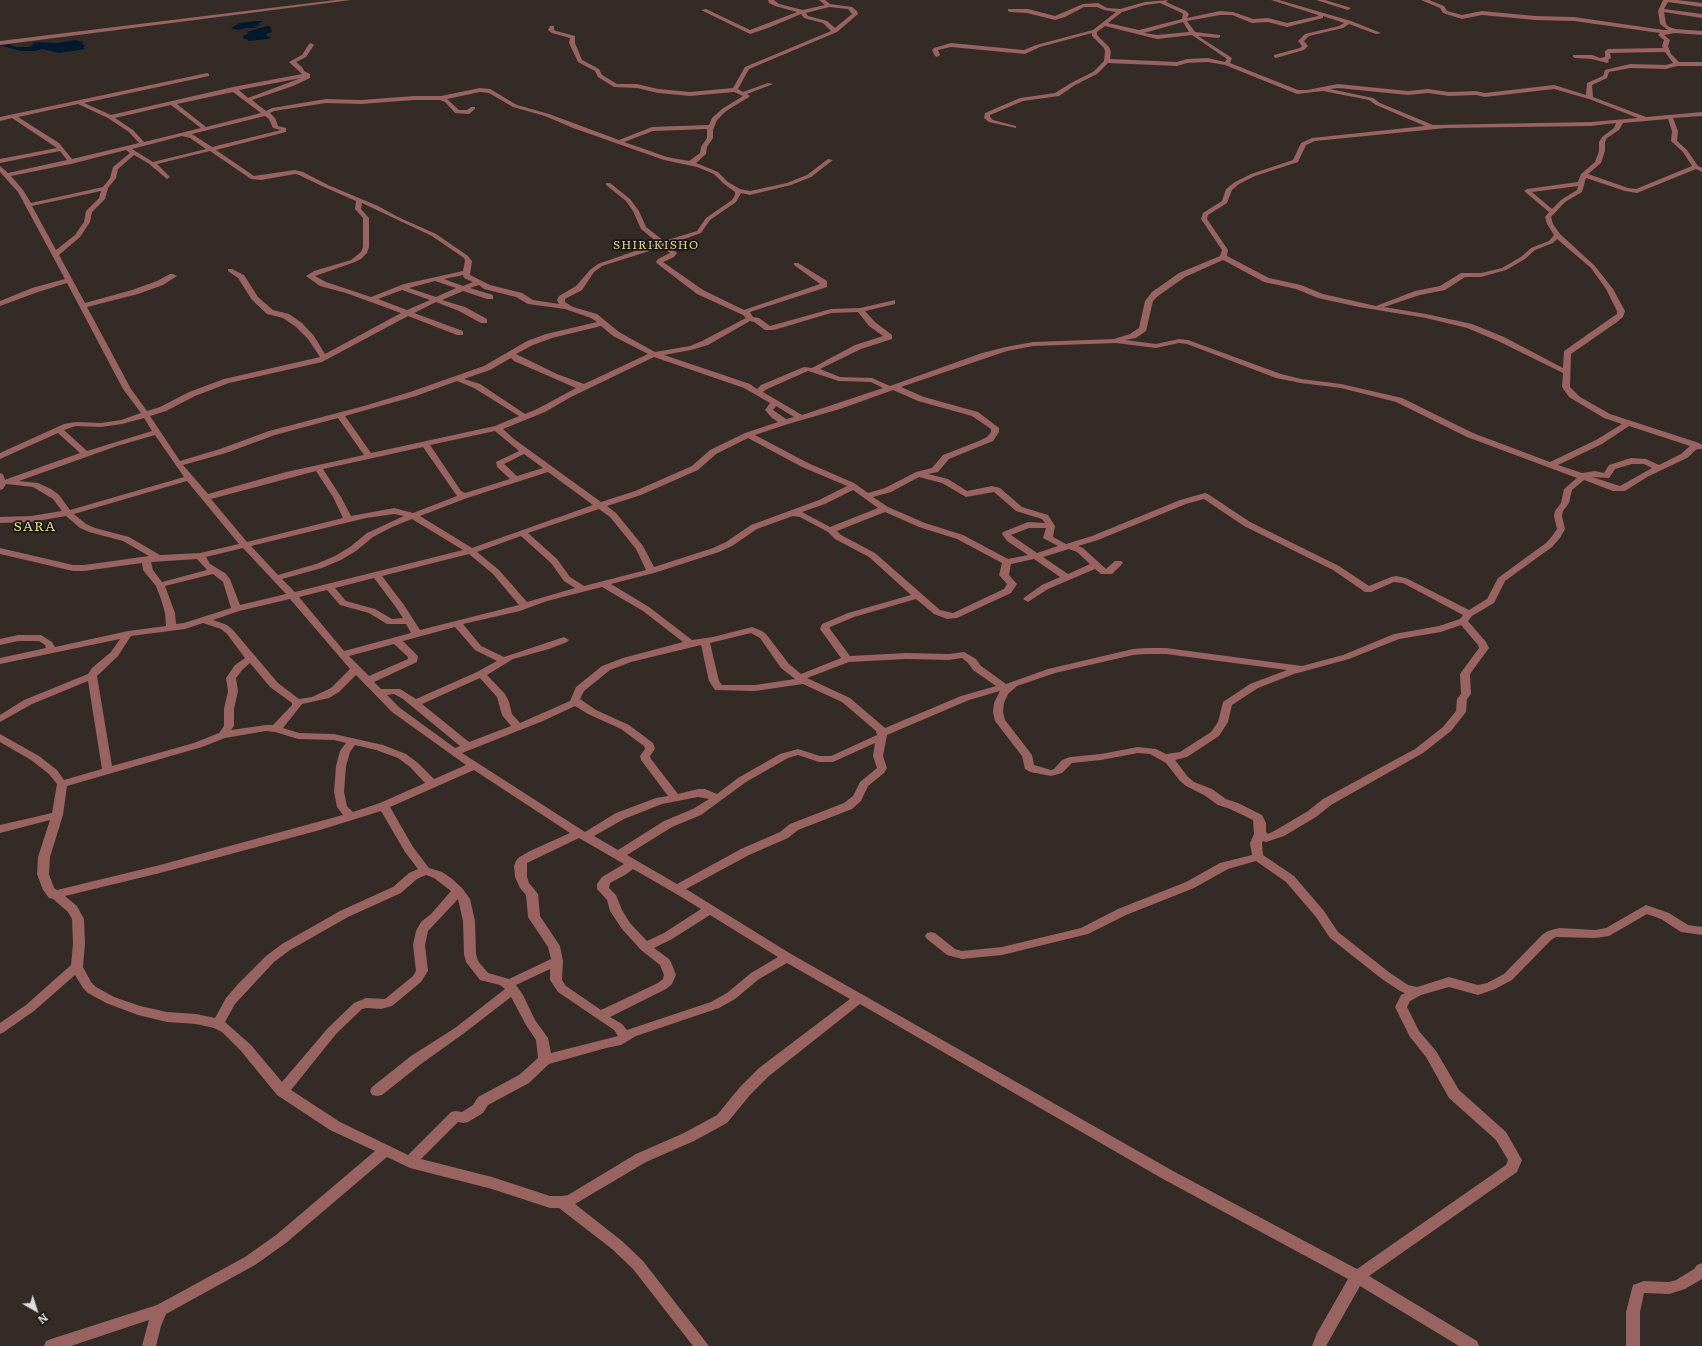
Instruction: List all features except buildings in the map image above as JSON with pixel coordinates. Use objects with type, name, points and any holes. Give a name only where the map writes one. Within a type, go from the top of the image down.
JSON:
[{"type":"street","points":[[0,43],[348,0]]},
{"type":"street","points":[[771,0],[771,2],[777,5],[802,12],[806,17],[825,22],[834,31]]},
{"type":"street","points":[[822,0],[829,5]]},
{"type":"street","points":[[1010,10],[1028,11],[1055,18],[1063,16],[1083,6],[1098,5],[1106,9],[1120,11],[1174,0]]},
{"type":"street","points":[[1274,0],[1350,22],[1378,33]]},
{"type":"street","points":[[1319,0],[1348,8]]},
{"type":"street","points":[[1424,0],[1442,7],[1445,12],[1462,17],[1482,13],[1535,18],[1574,18],[1665,32],[1675,31],[1702,33]]},
{"type":"street","points":[[1675,31],[1669,29],[1663,24],[1662,10],[1666,0],[1702,4]]},
{"type":"street","points":[[1161,2],[1184,12],[1186,14],[1184,20]]},
{"type":"street","points":[[704,10],[750,32],[802,12],[829,5],[847,4],[854,11],[855,14],[834,31],[770,59],[749,66],[745,70],[736,90]]},
{"type":"street","points":[[1662,10],[1702,16]]},
{"type":"street","points":[[937,55],[936,49],[951,45],[1025,52],[1038,46],[1095,31],[1120,11]]},
{"type":"street","points":[[1135,32],[1148,30],[1165,24],[1224,13],[1233,14],[1252,21],[1268,20],[1289,25],[1320,17],[1320,14]]},
{"type":"street","points":[[1184,20],[1192,33],[1199,40],[1230,59],[1227,64]]},
{"type":"street","points":[[1276,56],[1296,52],[1302,49],[1305,46],[1301,41],[1307,35],[1341,27],[1350,22]]},
{"type":"street","points":[[1104,24],[1157,37],[1192,33],[1218,36]]},
{"type":"street","points":[[552,27],[554,32],[573,37],[572,43],[580,61],[597,70],[600,76],[616,86],[637,86],[658,91],[687,94],[736,90],[744,93],[770,84]]},
{"type":"street","points":[[1014,127],[994,122],[986,116],[990,112],[1022,99],[1058,94],[1073,84],[1095,73],[1107,61],[1108,50],[1094,35],[1095,31]]},
{"type":"street","points":[[1665,32],[1661,35],[1667,40],[1665,46],[1677,64]]},
{"type":"street","points":[[308,75],[302,72],[300,68],[292,62],[304,56],[311,45]]},
{"type":"street","points":[[1601,59],[1608,58],[1606,54],[1608,51],[1648,49],[1667,50]]},
{"type":"street","points":[[1575,56],[1592,57],[1626,66]]},
{"type":"street","points":[[1107,61],[1177,64],[1187,61],[1208,60],[1227,64],[1297,92],[1307,92],[1342,86],[1405,93],[1428,91],[1448,94],[1476,93],[1485,95],[1554,87],[1590,98],[1649,120]]},
{"type":"street","points":[[1590,98],[1588,92],[1590,82],[1605,77],[1607,71],[1626,66],[1702,64]]},
{"type":"street","points":[[110,117],[308,75]]},
{"type":"street","points":[[247,100],[298,83],[308,75]]},
{"type":"street","points":[[0,119],[207,76]]},
{"type":"street","points":[[1322,89],[1370,99],[1378,104],[1434,128]]},
{"type":"street","points":[[152,164],[284,130],[274,126],[272,118],[233,90]]},
{"type":"street","points":[[4,171],[70,162],[205,128],[260,116],[272,110],[326,101],[361,102],[414,98],[441,98],[480,90],[490,91],[515,106],[575,127],[671,160],[691,163],[716,173],[726,183],[738,191],[750,193],[789,184],[809,176],[830,160]]},
{"type":"street","points":[[691,163],[703,154],[704,147],[710,138],[714,119],[719,113],[746,98],[747,95],[744,93]]},
{"type":"street","points":[[441,98],[447,101],[458,112],[469,112],[473,108]]},
{"type":"street","points":[[78,102],[110,117],[131,131],[143,144]]},
{"type":"street","points":[[172,103],[205,128]]},
{"type":"street","points":[[1223,257],[1225,250],[1204,219],[1204,216],[1211,209],[1225,202],[1230,189],[1237,183],[1259,173],[1298,160],[1303,144],[1314,139],[1434,128],[1486,125],[1591,124],[1649,120],[1702,114]]},
{"type":"street","points":[[13,116],[61,149],[66,154],[70,162]]},
{"type":"street","points":[[1582,175],[1627,190],[1637,191],[1699,169],[1674,141],[1675,131],[1670,117]]},
{"type":"street","points":[[1620,122],[1618,129],[1605,138],[1602,142],[1602,151],[1598,163],[1582,175],[1580,190],[1563,201],[1548,217],[1557,235],[1593,267],[1609,289],[1621,310],[1620,315],[1614,320],[1588,340],[1569,350],[1567,353],[1566,386],[1572,395],[1597,411],[1628,423],[1699,446]]},
{"type":"street","points":[[620,142],[652,129],[712,127]]},
{"type":"street","points":[[183,134],[192,136],[253,178],[299,172],[326,186],[411,223],[448,243],[466,257],[469,261],[466,272],[467,276],[478,283],[519,296],[531,302],[565,307],[588,313],[616,334],[654,354],[742,383],[800,418]]},
{"type":"street","points":[[127,148],[152,164],[167,177]]},
{"type":"street","points":[[0,161],[61,149]]},
{"type":"street","points":[[55,254],[78,236],[87,222],[89,211],[102,199],[105,188],[110,183],[116,168],[134,152]]},
{"type":"street","points":[[4,171],[21,191],[127,389],[158,432],[188,478],[245,544],[293,596],[355,670],[396,710],[454,752],[582,834],[617,856],[677,889],[787,957],[1168,1175],[1357,1277],[1472,1346]]},
{"type":"street","points":[[608,184],[628,200],[636,211],[642,228],[664,244],[674,254],[660,260],[659,262],[661,264],[700,292],[756,320],[768,328],[774,328],[831,311],[860,310],[892,302]]},
{"type":"street","points":[[1552,212],[1527,191],[1580,184]]},
{"type":"street","points":[[29,206],[105,188]]},
{"type":"street","points":[[565,307],[561,300],[562,298],[579,288],[596,268],[606,263],[699,232],[708,219],[734,201],[738,195],[738,191]]},
{"type":"street","points":[[359,201],[358,209],[366,218],[366,247],[362,255],[353,261],[316,272],[310,276],[323,284],[372,299],[460,333]]},
{"type":"street","points":[[1374,308],[1418,293],[1442,288],[1464,275],[1481,275],[1504,269],[1523,258],[1533,249],[1551,242],[1557,235]]},
{"type":"street","points":[[1223,257],[1268,280],[1298,287],[1333,299],[1374,308],[1426,316],[1469,326],[1501,339],[1554,367],[1567,372]]},
{"type":"street","points":[[1114,341],[1133,336],[1142,331],[1149,301],[1155,294],[1182,275],[1223,257]]},
{"type":"street","points":[[748,316],[747,311],[756,307],[824,285],[819,279],[796,264]]},
{"type":"street","points":[[230,270],[241,277],[255,298],[270,312],[286,316],[299,324],[324,357]]},
{"type":"street","points":[[372,299],[402,288],[466,272]]},
{"type":"street","points":[[83,306],[160,284],[173,276]]},
{"type":"street","points":[[434,279],[490,297]]},
{"type":"street","points":[[0,304],[35,290],[69,280]]},
{"type":"street","points":[[0,453],[28,445],[59,430],[76,424],[112,425],[146,415],[171,405],[192,394],[227,381],[316,361],[369,332],[435,300],[478,283]]},
{"type":"street","points":[[402,288],[462,309],[484,321]]},
{"type":"street","points":[[813,370],[858,347],[889,337],[872,324],[860,310]]},
{"type":"street","points":[[205,498],[289,474],[498,428],[525,417],[580,388],[654,354],[691,348],[705,343],[748,316]]},
{"type":"street","points":[[178,464],[223,451],[272,433],[391,402],[487,368],[530,343],[549,336],[603,323]]},
{"type":"street","points":[[0,661],[128,634],[171,628],[203,620],[236,609],[471,551],[556,520],[638,493],[687,472],[700,464],[713,452],[748,435],[785,422],[837,407],[985,355],[1033,344],[1114,341],[1156,346],[1179,341],[1188,342],[1279,376],[1301,381],[1341,386],[1399,400],[1470,435],[1520,455],[1619,489],[1684,456],[1699,446]]},
{"type":"street","points":[[511,354],[517,359],[580,388]]},
{"type":"street","points":[[758,392],[764,387],[802,370],[813,370],[839,379],[872,380],[921,399],[970,412],[982,418],[995,428],[990,439],[946,457],[936,470],[918,474],[888,490],[865,496]]},
{"type":"street","points":[[458,379],[477,386],[525,417]]},
{"type":"street","points":[[775,402],[768,410],[785,422]]},
{"type":"street","points":[[340,415],[369,456]]},
{"type":"street","points":[[1551,465],[1599,442],[1628,423]]},
{"type":"street","points":[[498,428],[548,469],[617,520],[640,548],[651,571]]},
{"type":"street","points":[[59,430],[86,454]]},
{"type":"street","points":[[2,482],[158,432]]},
{"type":"street","points":[[748,435],[805,465],[839,479],[854,487],[865,496],[885,508],[922,525],[960,537],[1007,562],[1019,561],[1095,538],[1183,502],[1205,496],[1247,524],[1330,565],[1368,590],[1391,580],[1396,579],[1406,581],[1466,618],[1484,648],[1465,674],[1466,694],[1462,699],[1461,712],[1446,729],[1420,751],[1328,802],[1312,814],[1280,833],[1266,838],[1260,834]]},
{"type":"street","points":[[426,445],[458,493],[464,496]]},
{"type":"street","points":[[515,479],[500,465],[500,462],[525,451]]},
{"type":"street","points":[[1165,758],[1183,755],[1214,734],[1223,722],[1227,704],[1240,695],[1270,679],[1342,659],[1397,636],[1440,629],[1466,618],[1492,600],[1501,580],[1549,545],[1557,536],[1561,529],[1558,516],[1559,511],[1565,503],[1568,489],[1583,476],[1595,474],[1606,476],[1612,467],[1631,461],[1646,462],[1658,468]]},
{"type":"street","points":[[318,468],[337,497],[348,519]]},
{"type":"street","points":[[277,578],[319,566],[338,558],[380,529],[411,516],[464,496],[548,469]]},
{"type":"street","points":[[918,474],[945,481],[966,494],[992,489],[997,490],[1019,509],[1045,517],[1051,526],[1048,538],[1080,550],[1107,572],[1118,563]]},
{"type":"street","points":[[0,520],[31,519],[68,513],[188,478]]},
{"type":"street","points":[[2,482],[35,486],[48,491],[56,497],[68,513],[83,526],[92,530],[126,539],[158,558]]},
{"type":"street","points":[[342,655],[651,571],[721,548],[754,527],[779,516],[793,513],[804,507],[822,502],[845,489],[854,487]]},
{"type":"street","points":[[831,530],[885,508]]},
{"type":"street","points":[[0,551],[73,568],[97,567],[158,558],[200,556],[348,519],[387,511],[411,516],[440,530],[471,551],[496,572],[525,606]]},
{"type":"street","points":[[793,513],[803,515],[831,530],[838,537],[872,556],[917,596],[937,612],[947,616],[954,616],[1008,592],[1012,584],[1004,575],[1007,562]]},
{"type":"street","points":[[1051,526],[1028,525],[1006,534],[1010,539],[1036,555],[1067,578]]},
{"type":"street","points":[[523,533],[554,561],[567,579],[583,589]]},
{"type":"street","points":[[200,556],[207,566],[213,571],[222,575],[227,580],[236,609]]},
{"type":"street","points":[[146,560],[148,570],[160,585],[170,613],[171,628]]},
{"type":"street","points":[[1028,599],[1045,587],[1097,565]]},
{"type":"street","points":[[160,585],[213,571]]},
{"type":"street","points":[[376,574],[399,604],[417,634]]},
{"type":"street","points":[[604,584],[646,609],[690,644]]},
{"type":"street","points":[[329,587],[337,598],[343,603],[372,611],[390,622],[408,621]]},
{"type":"street","points":[[847,659],[825,629],[825,626],[851,615],[917,596]]},
{"type":"street","points":[[203,620],[228,630],[274,685],[297,702],[313,700],[325,696],[335,690],[355,670]]},
{"type":"street","points":[[457,623],[478,648],[503,660]]},
{"type":"street","points":[[576,702],[575,699],[580,689],[606,668],[632,658],[747,631],[755,631],[763,636],[785,666],[801,680],[846,700],[879,727],[882,734],[878,756],[881,765],[880,771],[864,784],[853,803],[842,809],[794,827],[791,831],[784,835],[745,852],[677,889]]},
{"type":"street","points":[[0,719],[28,702],[92,676],[96,670],[115,654],[128,634]]},
{"type":"street","points":[[0,642],[18,638],[40,638],[48,644],[51,650]]},
{"type":"street","points":[[367,681],[413,660],[413,656],[396,640]]},
{"type":"street","points":[[416,703],[481,674],[503,660],[564,640]]},
{"type":"street","points":[[705,642],[708,662],[714,681],[719,688],[755,688],[801,680],[847,659],[906,656],[949,658],[964,655],[972,661],[976,668],[1008,685]]},
{"type":"street","points":[[617,856],[668,824],[697,812],[742,780],[792,753],[804,753],[819,759],[833,759],[905,722],[965,698],[1052,671],[1146,651],[1190,654],[1304,669]]},
{"type":"street","points":[[223,735],[229,726],[229,709],[233,691],[231,678],[239,667],[251,658]]},
{"type":"street","points":[[481,674],[501,696],[507,715],[518,727]]},
{"type":"street","points":[[92,676],[96,711],[108,771]]},
{"type":"street","points":[[1008,685],[999,703],[998,712],[1000,721],[1027,755],[1029,767],[1034,770],[1051,773],[1058,770],[1070,760],[1101,757],[1144,749],[1152,751],[1174,765],[1187,782],[1208,792],[1222,802],[1234,806],[1258,818],[1260,823],[1260,834],[1256,843],[1258,858]]},
{"type":"street","points":[[376,692],[396,691],[416,703],[467,746]]},
{"type":"street","points":[[276,729],[294,709],[297,702]]},
{"type":"street","points":[[454,752],[576,702]]},
{"type":"street","points":[[576,702],[592,712],[625,727],[649,745],[650,749],[645,756],[646,760],[676,798]]},
{"type":"street","points":[[62,784],[198,745],[223,735],[266,728],[276,729],[298,736],[334,737],[379,747],[402,756],[414,765],[433,785]]},
{"type":"street","points":[[0,738],[35,758],[53,772],[62,784],[57,815],[44,857],[43,874],[49,890],[53,895],[73,909],[78,919],[79,944],[77,967],[87,986],[110,1000],[155,1014],[196,1019],[218,1024],[226,1029],[246,1048],[282,1091],[335,1126],[410,1162],[492,1183],[544,1200],[562,1202],[580,1195],[641,1158],[689,1137],[722,1119],[745,1091],[764,1072],[859,998]]},
{"type":"street","points":[[351,816],[342,807],[339,792],[341,766],[345,752],[353,741]]},
{"type":"street","points":[[53,895],[160,869],[384,806],[475,765]]},
{"type":"street","points":[[625,1036],[618,1027],[562,989],[559,985],[556,980],[557,961],[554,946],[550,938],[534,917],[532,894],[524,884],[521,877],[520,866],[522,861],[534,854],[660,800],[698,793],[718,798]]},
{"type":"street","points":[[384,806],[409,849],[426,871],[447,881],[464,899],[469,921],[470,954],[474,966],[484,977],[497,979],[510,987],[519,998],[530,1022],[542,1038],[545,1060]]},
{"type":"street","points":[[0,829],[57,815]]},
{"type":"street","points":[[931,936],[941,946],[951,952],[962,955],[1002,951],[1084,931],[1122,912],[1190,885],[1224,866],[1258,858],[1290,880],[1320,914],[1334,935],[1355,953],[1404,988],[1417,992]]},
{"type":"street","points":[[600,1016],[662,986],[668,981],[670,976],[665,962],[645,947],[619,917],[612,898],[602,886],[606,880],[621,872],[632,863]]},
{"type":"street","points":[[218,1024],[230,1001],[242,987],[270,959],[286,947],[344,914],[397,890],[413,876],[426,871]]},
{"type":"street","points":[[282,1091],[332,1031],[358,1006],[366,1003],[388,1003],[417,979],[422,971],[419,945],[422,931],[425,925],[435,917],[458,891]]},
{"type":"street","points":[[1319,1346],[1322,1338],[1357,1277],[1512,1168],[1515,1160],[1501,1136],[1454,1094],[1431,1054],[1414,1034],[1401,1007],[1405,998],[1417,992],[1449,982],[1478,990],[1491,986],[1508,977],[1547,937],[1552,934],[1559,932],[1595,934],[1609,932],[1646,909],[1665,916],[1685,929],[1702,931]]},
{"type":"street","points":[[645,947],[686,926],[709,910]]},
{"type":"street","points":[[410,1162],[456,1116],[463,1118],[478,1109],[483,1101],[524,1079],[545,1060],[606,1043],[617,1042],[625,1036],[716,1005],[731,996],[755,976],[787,957]]},
{"type":"street","points":[[377,1091],[416,1060],[459,1031],[510,987],[557,961]]},
{"type":"street","points":[[0,1029],[30,1008],[77,967]]},
{"type":"street","points":[[51,1346],[161,1310],[250,1261],[281,1239],[385,1151]]},
{"type":"street","points":[[562,1202],[617,1245],[638,1265],[702,1346]]},
{"type":"street","points":[[1633,1346],[1633,1312],[1638,1289],[1644,1286],[1669,1288],[1680,1285],[1700,1273],[1702,1269]]},
{"type":"street","points":[[149,1346],[154,1326],[161,1310]]},
{"type":"water","points":[[263,21],[258,24],[261,25],[254,26],[257,28],[237,30],[231,28],[240,23]]},
{"type":"water","points":[[270,26],[272,32],[266,34],[267,36],[272,37],[248,41],[247,39],[244,39],[243,36],[249,33],[246,32]]},
{"type":"water","points":[[75,40],[83,42],[82,44],[86,46],[83,47],[85,49],[59,53],[43,49],[35,51],[20,51],[0,45],[9,44],[16,47],[30,47],[35,42],[57,43]]},
{"type":"district","name":"SHIRIKISHO","points":[[656,245]]},
{"type":"district","name":"SARA","points":[[35,527]]}]
